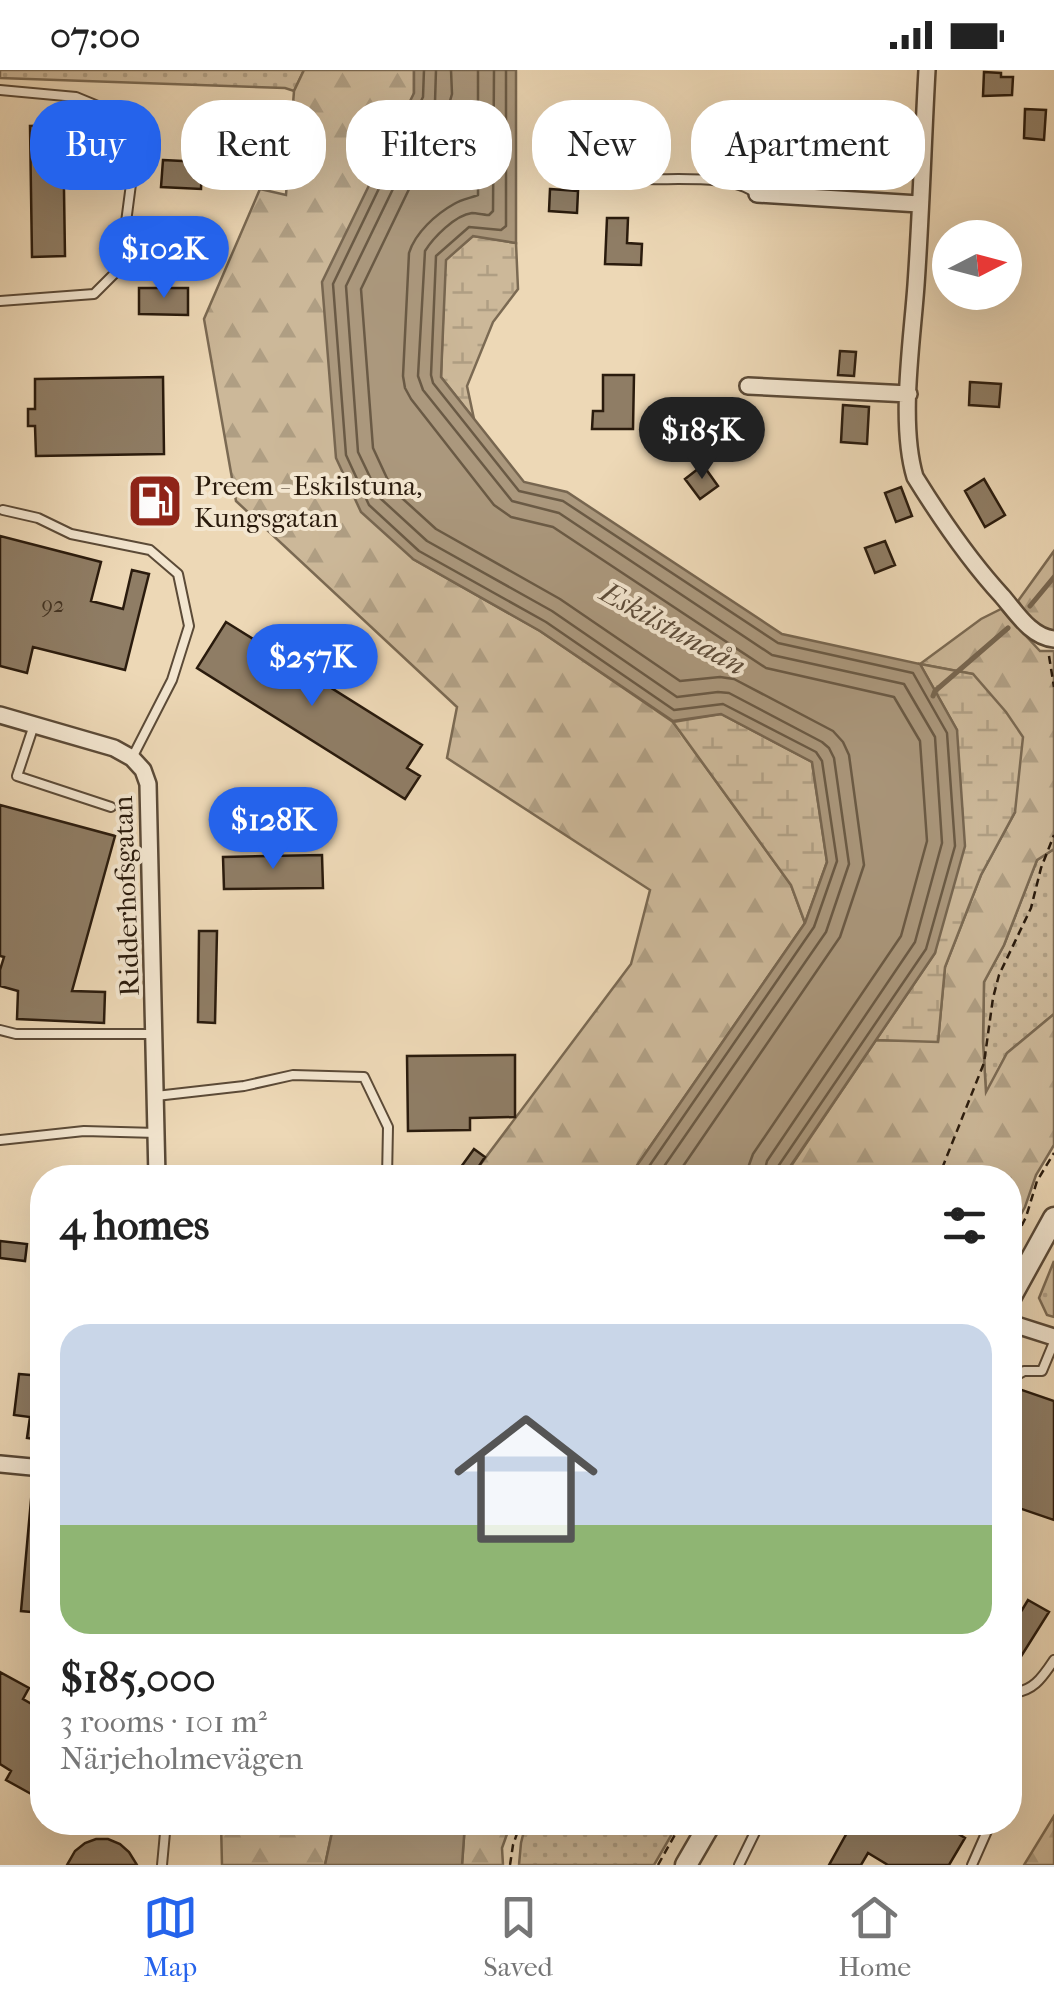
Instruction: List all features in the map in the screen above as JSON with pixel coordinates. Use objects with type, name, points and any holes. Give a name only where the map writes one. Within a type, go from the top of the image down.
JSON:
[{"type":"street","points":[[927,70],[908,394],[908,444],[915,477],[974,565],[1028,626],[1050,639]]},
{"type":"street","points":[[757,194],[920,204]]},
{"type":"street","points":[[748,386],[908,394]]},
{"type":"street","name":"Ridderhofsgatan","points":[[0,714],[114,748],[132,758],[143,770],[148,784],[157,1165]]},
{"type":"street","points":[[1022,1276],[1054,1218]]},
{"type":"street","points":[[1022,1328],[1054,1340]]},
{"type":"street","points":[[0,1464],[30,1467]]},
{"type":"street","points":[[686,1865],[703,1835]]},
{"type":"lane","points":[[0,90],[76,97],[138,122],[120,268],[94,294],[0,301]]},
{"type":"lane","points":[[671,179],[738,184],[757,194]]},
{"type":"lane","points":[[4,510],[38,518],[71,534],[150,550],[178,574],[189,626],[172,680],[132,758]]},
{"type":"lane","points":[[34,725],[17,776],[111,807]]},
{"type":"lane","points":[[0,1030],[16,1034],[154,1034]]},
{"type":"lane","points":[[156,1096],[244,1086],[293,1074],[364,1077],[388,1127],[387,1165]]},
{"type":"lane","points":[[0,1140],[84,1131],[157,1133]]},
{"type":"lane","points":[[1022,1372],[1042,1371],[1054,1340]]},
{"type":"lane","points":[[1022,1691],[1036,1686],[1054,1660]]},
{"type":"lane","points":[[162,1865],[165,1835]]},
{"type":"lane","points":[[739,1865],[754,1835]]},
{"type":"lane","points":[[972,1865],[985,1835]]},
{"type":"path","points":[[1050,639],[1054,687]]},
{"type":"path","points":[[944,1165],[984,1063],[998,975],[1030,908],[1054,835]]},
{"type":"path","points":[[1022,1224],[1037,1180],[1054,1152]]},
{"type":"path","points":[[510,1865],[515,1835]]},
{"type":"path","points":[[658,1865],[675,1835]]},
{"type":"green space","points":[[0,70],[304,70],[294,91],[0,78]]},
{"type":"green space","points":[[304,70],[414,70],[414,100],[346,100],[346,190],[414,190],[413,559],[540,631],[673,722],[791,885],[805,923],[637,1165],[480,1165],[631,964],[650,890],[447,758],[457,707],[236,501],[204,319],[260,190],[286,195],[286,190],[326,190],[326,100],[293,100]]},
{"type":"green space","points":[[473,236],[516,243],[518,289],[493,322],[467,386],[474,419],[441,377],[445,260]]},
{"type":"green space","points":[[1054,551],[1054,632],[1048,633],[1035,625],[1018,601]]},
{"type":"green space","points":[[1001,609],[1040,651],[1054,651],[1054,849],[1037,860],[1004,945],[984,982],[986,1092],[1007,1053],[1054,1014],[1054,1145],[1036,1175],[1022,1212],[1022,1165],[792,1165],[876,1040],[938,1041],[945,967],[981,875],[1015,812],[973,674],[920,664]]},
{"type":"green space","points":[[920,664],[973,674],[1023,737],[1015,812],[981,875],[945,967],[938,1042],[876,1040],[935,953],[957,730]]},
{"type":"green space","points":[[721,714],[812,762],[827,862],[805,923],[791,885],[673,722]]},
{"type":"green space","points":[[1054,849],[1054,1014],[1007,1053],[986,1094],[984,982],[1004,945],[1037,860]]},
{"type":"green space","points":[[1054,1261],[1054,1317],[1047,1315],[1039,1298]]},
{"type":"green space","points":[[1054,1816],[1054,1865],[1024,1865]]},
{"type":"green space","points":[[221,1835],[331,1835],[325,1865],[222,1865]]},
{"type":"green space","points":[[464,1835],[507,1835],[502,1848],[503,1865],[462,1865]]},
{"type":"green space","points":[[523,1835],[671,1835],[654,1865],[519,1865]]},
{"type":"water","name":"Eskilstunaån","points":[[414,70],[516,70],[516,243],[473,236],[446,260],[441,377],[524,482],[567,492],[782,634],[920,664],[957,730],[965,846],[935,953],[791,1165],[637,1165],[805,923],[827,862],[812,762],[721,714],[673,721],[540,631],[413,559],[361,512],[336,458],[322,282],[367,190],[512,190],[512,100],[411,100]]},
{"type":"water","points":[[331,1835],[464,1835],[462,1865],[325,1865]]},
{"type":"building","points":[[984,72],[1013,77],[1012,95],[983,96]]},
{"type":"building","points":[[1025,109],[1046,110],[1044,140],[1024,138]]},
{"type":"building","points":[[163,160],[181,161],[181,188],[161,187]]},
{"type":"building","points":[[31,190],[64,190],[65,256],[32,257]]},
{"type":"building","points":[[550,190],[578,191],[577,213],[549,211]]},
{"type":"building","points":[[607,218],[628,218],[627,243],[642,244],[641,265],[605,264]]},
{"type":"building","points":[[139,288],[188,288],[188,315],[139,314]]},
{"type":"building","points":[[840,351],[856,352],[854,376],[838,375]]},
{"type":"building","points":[[603,375],[634,375],[633,429],[592,429],[593,411],[603,411]]},
{"type":"building","points":[[163,377],[164,454],[36,456],[35,426],[28,426],[28,409],[35,409],[35,379]]},
{"type":"building","points":[[970,382],[1001,384],[999,407],[969,405]]},
{"type":"building","points":[[843,405],[869,407],[867,444],[841,442]]},
{"type":"building","points":[[703,465],[718,486],[700,499],[685,479]]},
{"type":"building","points":[[984,479],[1005,515],[985,527],[965,491]]},
{"type":"building","points":[[901,487],[912,516],[896,522],[885,493]]},
{"type":"building","points":[[0,536],[101,562],[91,601],[123,609],[132,570],[149,574],[125,670],[33,647],[27,673],[0,666]]},
{"type":"building","points":[[885,541],[895,565],[875,573],[865,548]]},
{"type":"building","points":[[226,622],[422,745],[407,768],[420,776],[405,799],[197,668]]},
{"type":"building","points":[[0,805],[115,836],[72,991],[105,992],[104,1023],[17,1019],[18,991],[0,986],[4,957],[0,956]]},
{"type":"building","points":[[322,855],[323,888],[224,889],[223,857]]},
{"type":"building","points":[[199,931],[217,931],[215,1023],[198,1022]]},
{"type":"building","points":[[515,1055],[515,1117],[470,1118],[470,1130],[408,1131],[407,1056]]},
{"type":"building","points":[[474,1149],[485,1157],[480,1165],[462,1165]]},
{"type":"building","points":[[0,1241],[27,1244],[25,1261],[0,1258]]},
{"type":"building","points":[[19,1374],[30,1375],[30,1417],[14,1415]]},
{"type":"building","points":[[1022,1390],[1054,1401],[1054,1520],[1022,1509]]},
{"type":"building","points":[[30,1511],[30,1612],[21,1611]]},
{"type":"building","points":[[1028,1600],[1049,1612],[1022,1655],[1022,1610]]},
{"type":"building","points":[[0,1672],[29,1688],[23,1699],[30,1703],[30,1793],[6,1780],[11,1771],[0,1764]]},
{"type":"building","points":[[846,1835],[965,1838],[949,1865],[888,1865],[868,1853],[861,1865],[829,1865]]},
{"type":"building","points":[[96,1839],[120,1844],[137,1865],[67,1865],[75,1851]]},
{"type":"waterway","points":[[1030,606],[1054,577]]},
{"type":"waterway","points":[[933,696],[1008,628]]},
{"type":"place","name":"Preem - Eskilstuna, Kungsgatan","points":[[155,501]]}]
